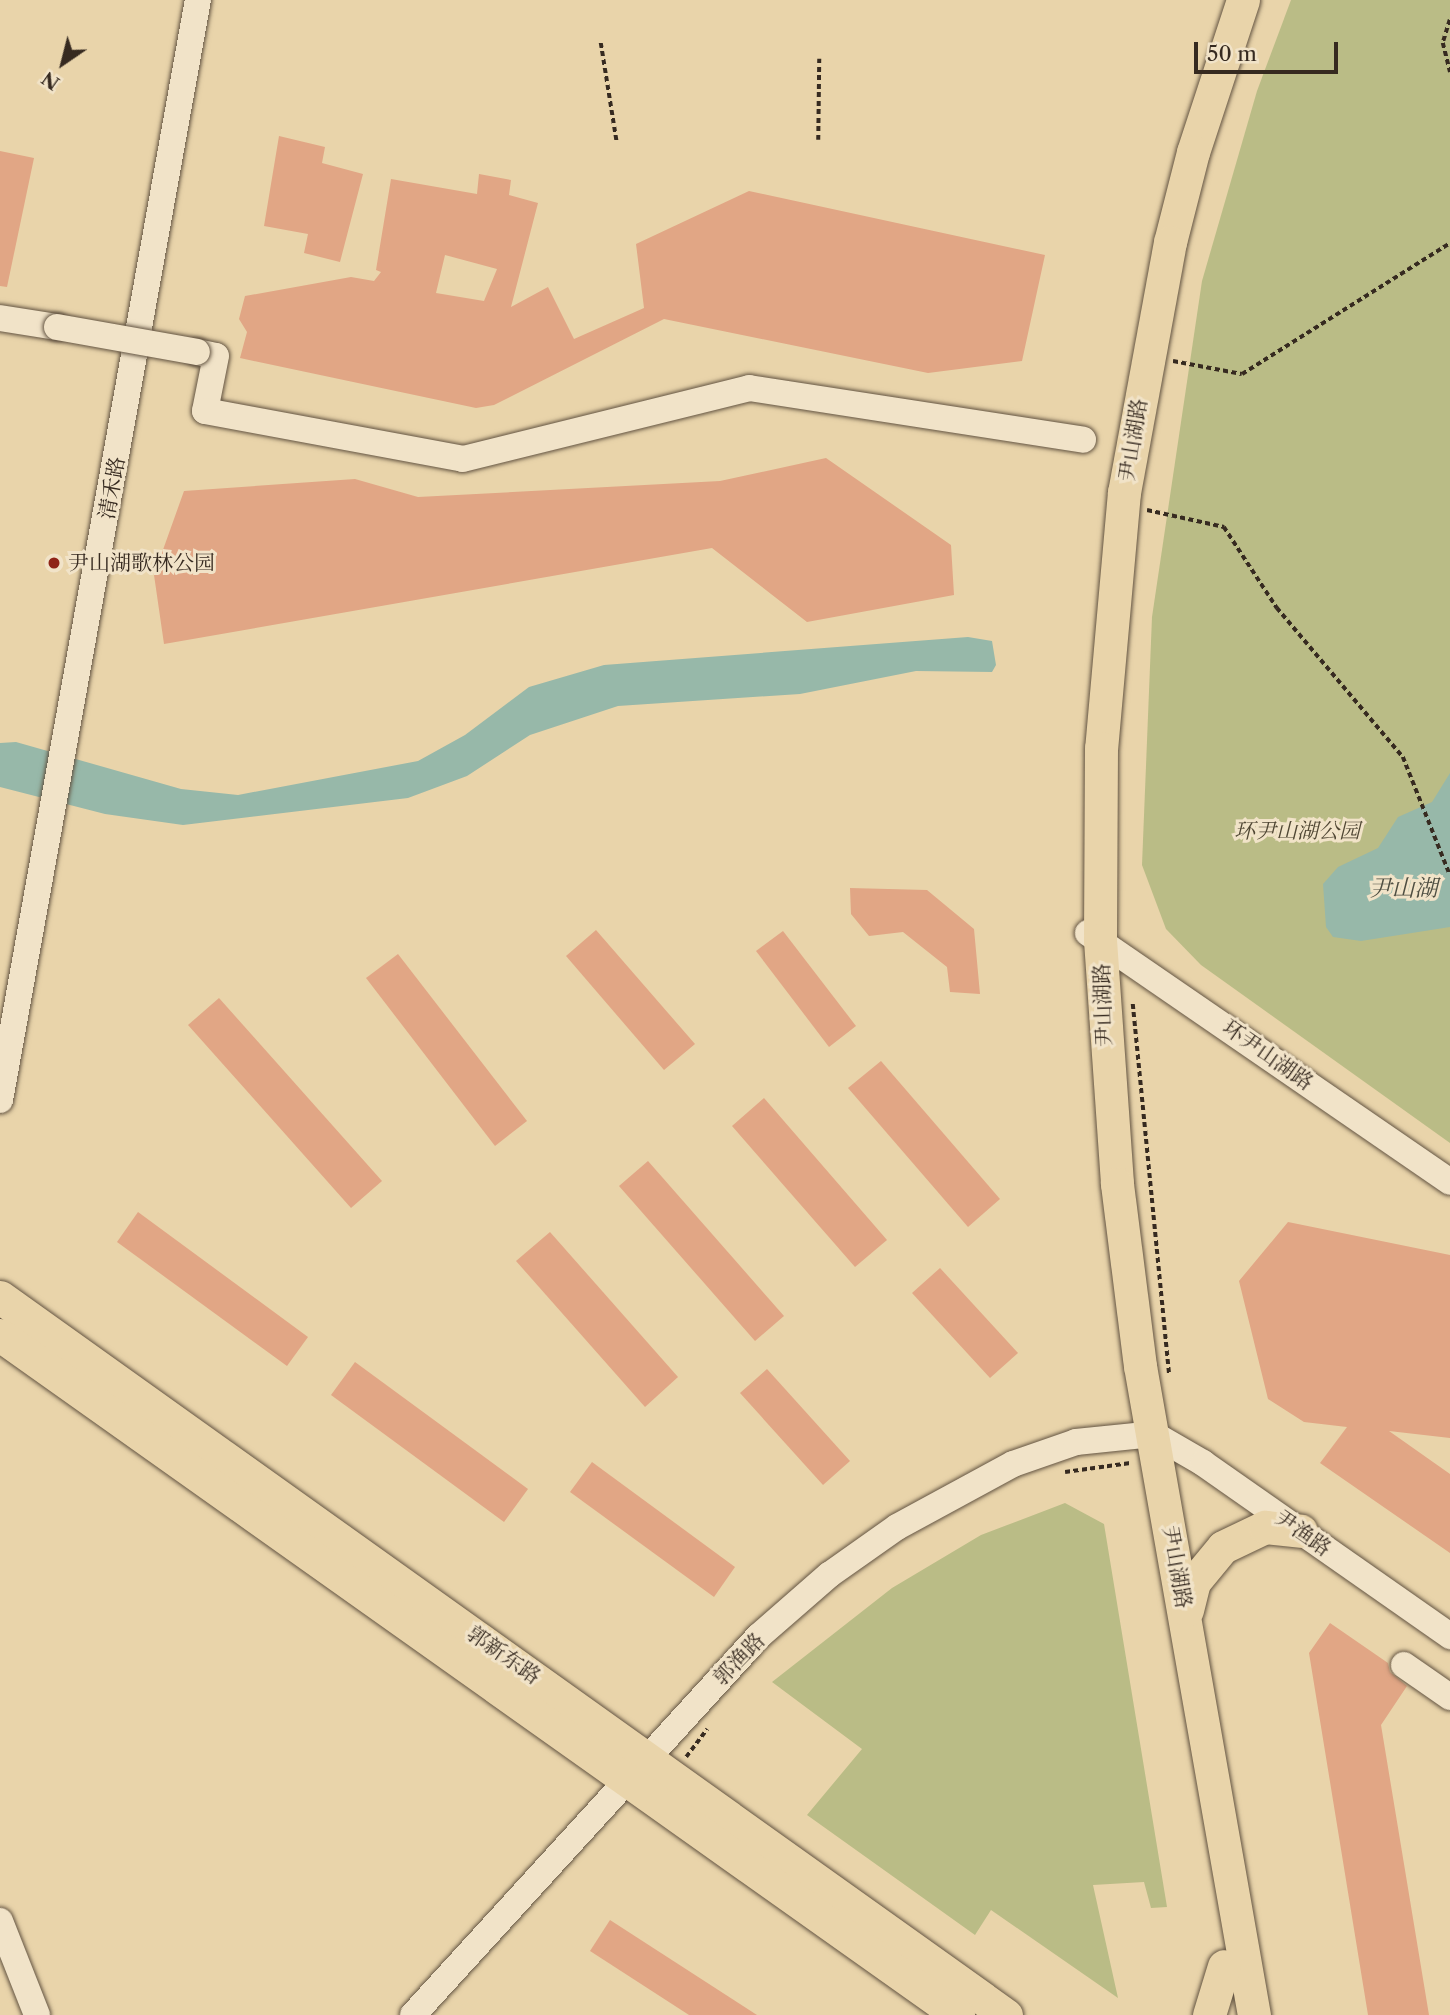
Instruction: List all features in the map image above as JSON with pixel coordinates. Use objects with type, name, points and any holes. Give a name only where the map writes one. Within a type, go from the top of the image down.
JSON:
[{"type":"main road","name":"尹山湖路","points":[[1223,0],[1204,86],[1124,365],[1105,485],[1083,752],[1092,935],[1143,1443],[1232,2015]]},
{"type":"main road","name":"尹山湖路","points":[[1204,86],[1243,0]]},
{"type":"main road","name":"尹山湖路","points":[[1092,935],[1101,748],[1123,505],[1183,153]]},
{"type":"main road","name":"郭新东路","points":[[0,1297],[651,1771],[958,2015]]},
{"type":"main road","name":"郭新东路","points":[[0,1335],[651,1771],[1006,2015]]},
{"type":"main road","name":"尹山湖路","points":[[1143,1443],[1185,1616],[1254,2015]]},
{"type":"main road","points":[[1185,1616],[1194,1582],[1223,1547],[1265,1527],[1301,1531]]},
{"type":"main road","points":[[1209,2015],[1224,1966]]},
{"type":"street","name":"清禾路","points":[[0,1100],[66,751],[198,2]]},
{"type":"street","points":[[0,318],[216,356],[205,411],[463,459],[749,388],[1083,440]]},
{"type":"street","name":"环尹山湖路","points":[[1092,935],[1450,1182]]},
{"type":"street","name":"郭渔路","points":[[413,2015],[651,1771],[759,1636],[829,1575],[897,1527],[1013,1464],[1076,1442],[1143,1443]]},
{"type":"street","name":"尹渔路","points":[[1143,1443],[1301,1531],[1450,1636]]},
{"type":"street","points":[[1404,1665],[1447,1688]]},
{"type":"street","points":[[0,1922],[37,2015]]},
{"type":"path","points":[[1450,20],[1443,43],[1450,72]]},
{"type":"path","points":[[601,43],[617,143]]},
{"type":"path","points":[[818,140],[819,59]]},
{"type":"path","points":[[1147,356],[1242,374],[1450,243]]},
{"type":"path","points":[[1123,505],[1224,527],[1277,608],[1403,757],[1450,875]]},
{"type":"path","points":[[1132,1000],[1171,1387]]},
{"type":"path","points":[[1052,1475],[1143,1443]]},
{"type":"path","points":[[651,1771],[713,1722]]},
{"type":"green space","name":"环尹山湖公园","points":[[1291,0],[1450,0],[1450,1143],[1201,965],[1166,929],[1142,865],[1152,617],[1202,281],[1257,91]]},
{"type":"green space","points":[[1065,1503],[1104,1524],[1167,1907],[1151,1908],[1144,1882],[1093,1885],[1118,1998],[991,1910],[975,1935],[807,1815],[862,1749],[772,1682],[892,1588],[981,1535]]},
{"type":"water","points":[[968,637],[992,641],[996,665],[992,672],[916,671],[800,694],[618,706],[530,735],[467,776],[408,798],[183,825],[105,814],[0,787],[0,743],[16,742],[181,789],[238,795],[418,761],[465,735],[529,687],[604,665]]},
{"type":"water","name":"尹山湖","points":[[1450,773],[1450,927],[1361,941],[1333,937],[1326,927],[1323,884],[1338,867],[1378,848],[1398,817],[1432,802]]},
{"type":"building","points":[[279,136],[325,147],[322,163],[363,174],[340,262],[304,253],[308,234],[264,226]]},
{"type":"building","points":[[0,151],[34,158],[7,287],[0,286]]},
{"type":"building","points":[[479,174],[511,180],[509,195],[538,203],[511,307],[548,287],[574,339],[644,308],[636,244],[749,191],[1045,255],[1022,361],[928,373],[664,319],[494,405],[476,408],[240,358],[247,332],[239,319],[245,296],[351,277],[374,281],[381,272],[376,270],[391,179],[477,194]],"holes":[[[445,255],[497,269],[484,301],[436,293]]]},
{"type":"building","points":[[826,458],[951,545],[954,595],[807,622],[712,548],[164,644],[154,575],[184,491],[355,479],[418,497],[720,481]]},
{"type":"building","points":[[850,888],[927,890],[974,929],[980,994],[950,992],[947,967],[903,932],[869,936],[851,914]]},
{"type":"building","points":[[596,930],[695,1044],[664,1070],[566,956]]},
{"type":"building","points":[[783,931],[856,1026],[829,1047],[756,951]]},
{"type":"building","points":[[398,954],[527,1121],[495,1146],[366,978]]},
{"type":"building","points":[[219,998],[382,1181],[351,1208],[188,1025]]},
{"type":"building","points":[[881,1061],[1000,1199],[968,1227],[848,1088]]},
{"type":"building","points":[[764,1098],[887,1240],[855,1267],[732,1126]]},
{"type":"building","points":[[648,1161],[784,1316],[755,1341],[619,1186]]},
{"type":"building","points":[[138,1212],[308,1337],[287,1366],[117,1242]]},
{"type":"building","points":[[1288,1222],[1450,1255],[1450,1438],[1389,1431],[1450,1474],[1450,1553],[1320,1463],[1347,1427],[1304,1422],[1268,1399],[1239,1281]]},
{"type":"building","points":[[550,1232],[678,1377],[645,1407],[516,1261]]},
{"type":"building","points":[[940,1268],[1018,1353],[990,1378],[912,1293]]},
{"type":"building","points":[[355,1362],[528,1489],[504,1522],[331,1395]]},
{"type":"building","points":[[767,1369],[850,1461],[823,1485],[740,1393]]},
{"type":"building","points":[[592,1462],[735,1567],[714,1597],[570,1492]]},
{"type":"building","points":[[1330,1623],[1388,1663],[1390,1672],[1407,1686],[1381,1725],[1429,2015],[1368,2015],[1309,1653]]},
{"type":"building","points":[[610,1920],[757,2015],[689,2015],[590,1951]]},
{"type":"place","name":"尹山湖歌林公园","points":[[54,563]]}]
